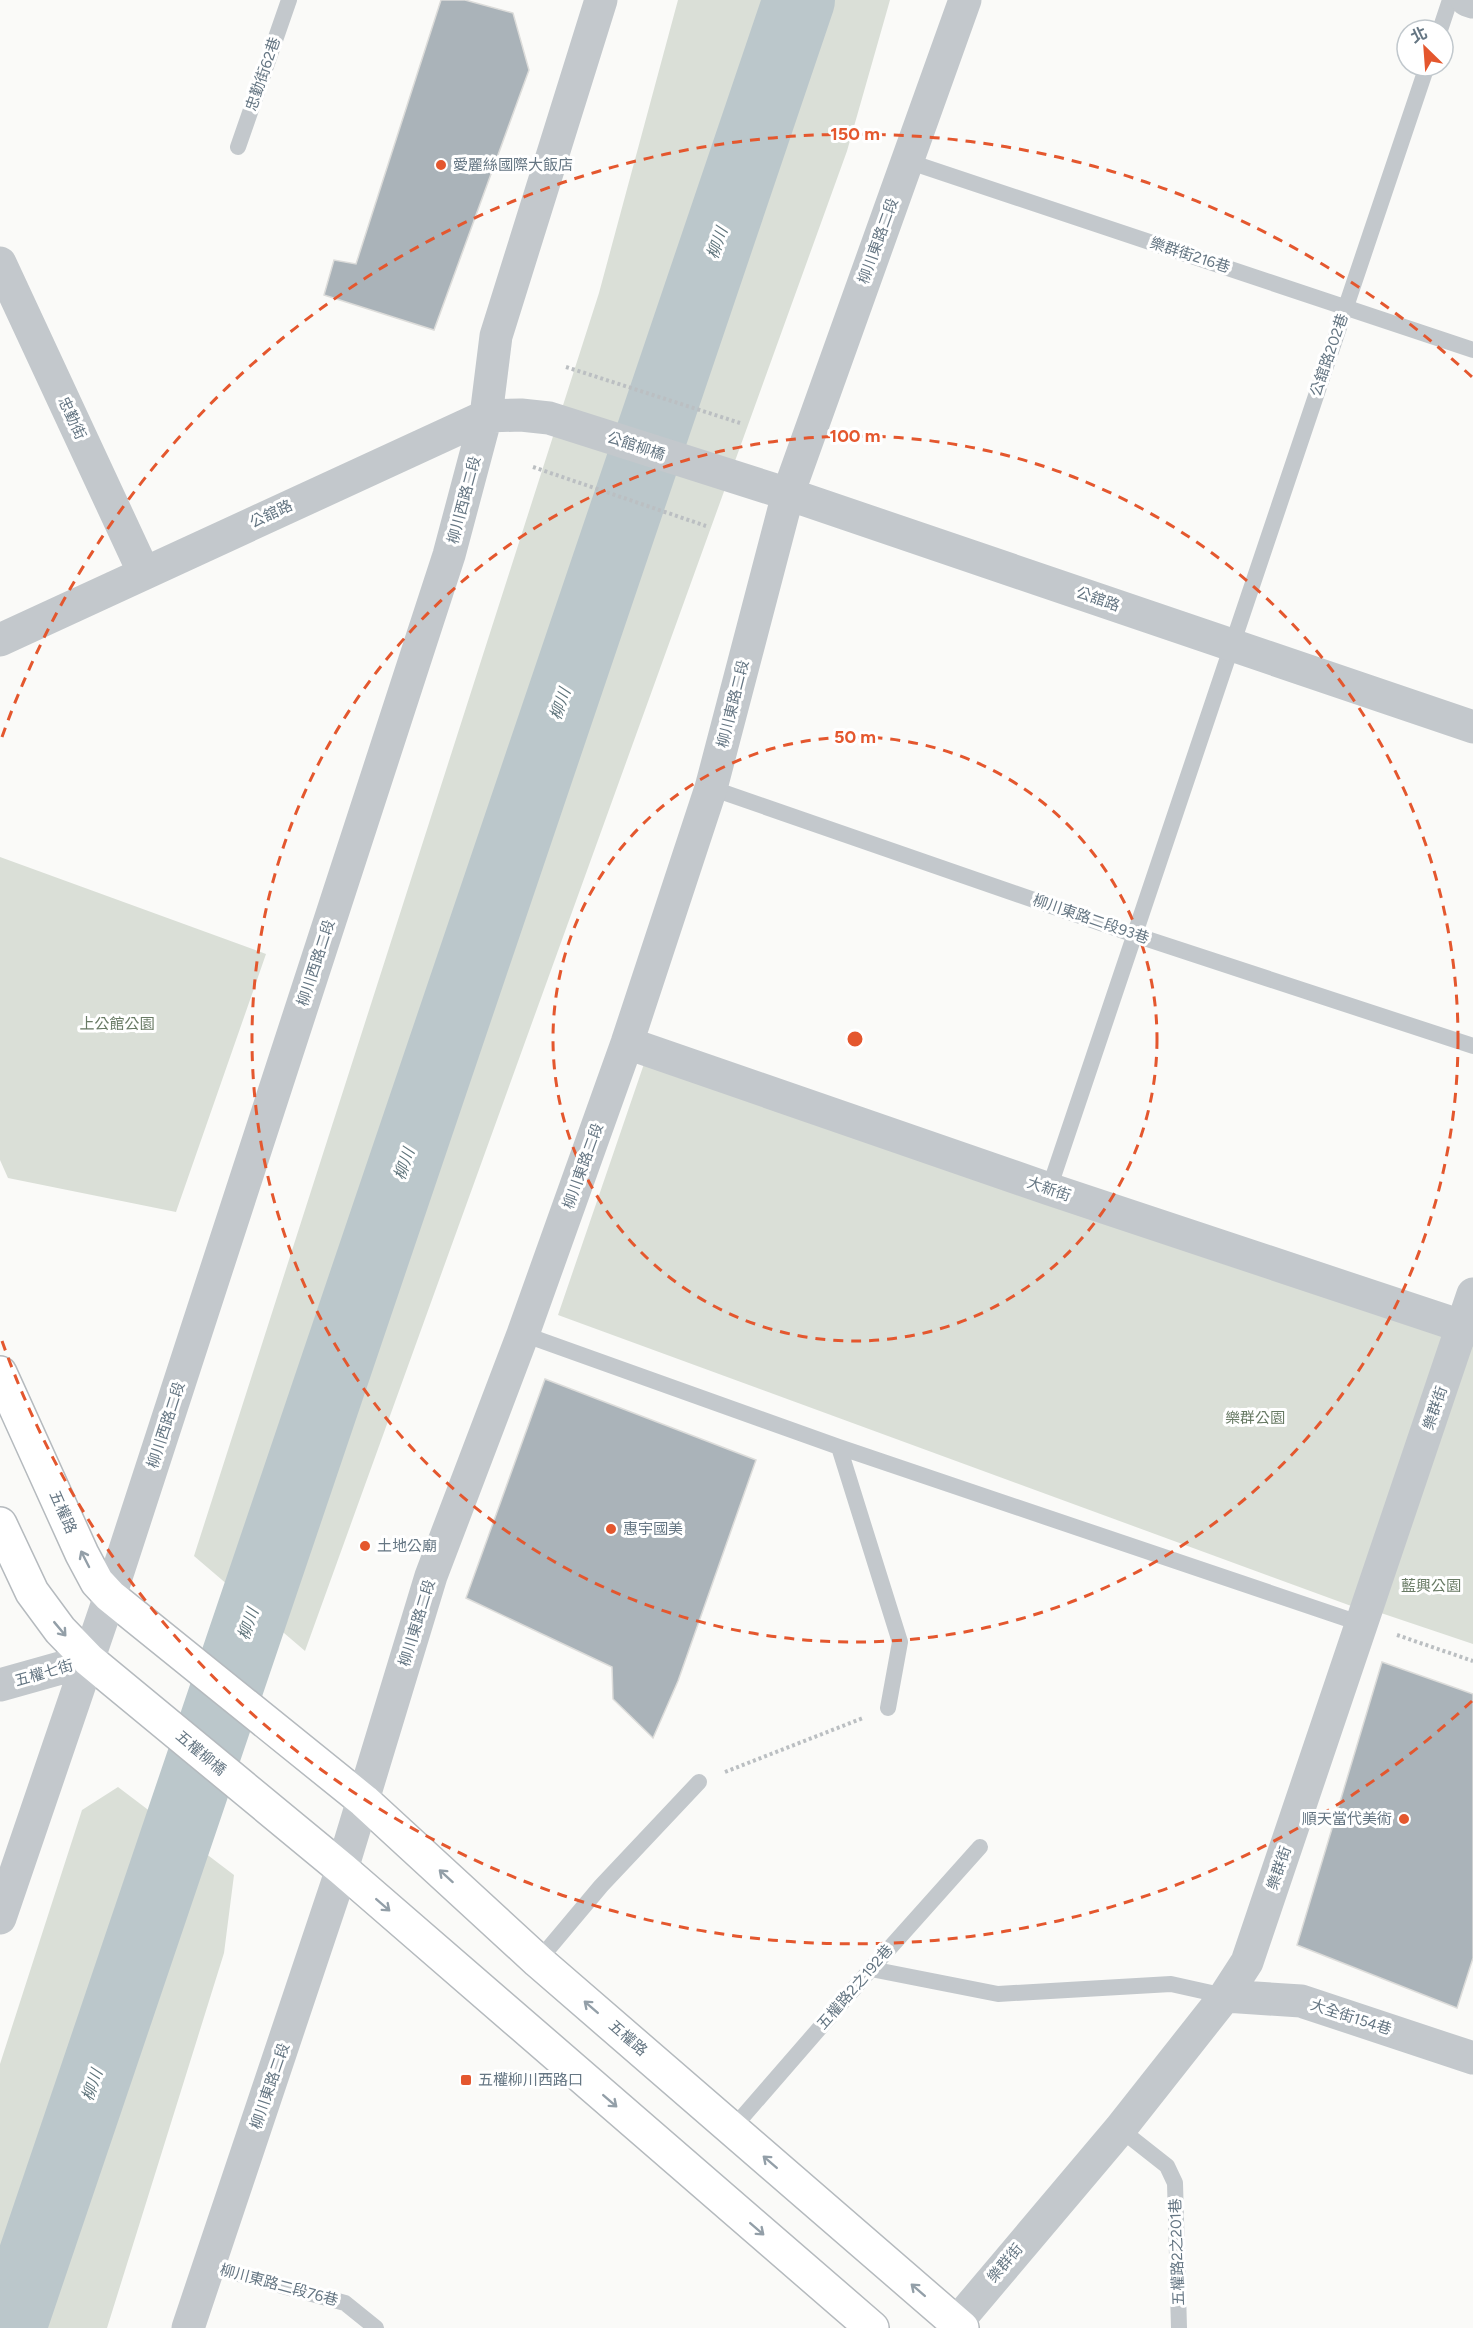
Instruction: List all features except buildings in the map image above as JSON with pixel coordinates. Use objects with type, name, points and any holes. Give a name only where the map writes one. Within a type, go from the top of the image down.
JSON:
[{"type":"main road","name":"五權路","points":[[0,1372],[82,1554],[97,1582],[110,1596],[364,1801],[538,1961],[956,2326]]},
{"type":"main road","points":[[0,1524],[32,1592],[60,1630],[88,1660]]},
{"type":"main road","name":"五權柳橋","points":[[88,1660],[342,1869]]},
{"type":"main road","points":[[342,1869],[872,2328]]},
{"type":"street","name":"柳川西路二段","points":[[0,1918],[110,1596],[449,555],[486,416],[496,336],[599,0]]},
{"type":"street","name":"柳川東路二段","points":[[188,2328],[364,1801],[431,1576],[523,1334],[627,1043],[711,788],[788,494],[965,0]]},
{"type":"street","points":[[1467,0],[1473,2]]},
{"type":"street","name":"忠勤街","points":[[0,263],[144,573]]},
{"type":"street","name":"公舘路","points":[[0,640],[486,416],[521,415],[549,418]]},
{"type":"street","name":"公館柳橋","points":[[549,418],[723,474]]},
{"type":"street","name":"公舘路","points":[[723,474],[788,494],[1473,727]]},
{"type":"street","name":"大新街","points":[[627,1043],[1049,1189],[1468,1328]]},
{"type":"street","name":"樂群街","points":[[956,2326],[1120,2129],[1225,1996],[1247,1962],[1362,1624],[1468,1328],[1473,1294]]},
{"type":"street","name":"五權七街","points":[[0,1686],[88,1660]]},
{"type":"street","name":"大全街154巷","points":[[1225,1996],[1301,2001],[1473,2058]]},
{"type":"lane","name":"忠勤街62巷","points":[[238,147],[289,0]]},
{"type":"lane","points":[[1444,18],[1450,0]]},
{"type":"lane","name":"公舘路202巷","points":[[1049,1189],[1423,78]]},
{"type":"lane","name":"樂群街216巷","points":[[907,161],[1473,350]]},
{"type":"lane","name":"柳川東路二段93巷","points":[[711,788],[1135,935],[1473,1046]]},
{"type":"lane","points":[[523,1334],[839,1448],[1362,1624]]},
{"type":"lane","points":[[839,1448],[900,1642],[888,1708]]},
{"type":"lane","points":[[538,1961],[601,1886],[699,1782]]},
{"type":"lane","name":"五權路2之192巷","points":[[732,2129],[980,1847]]},
{"type":"lane","points":[[871,1969],[998,1994],[1171,1984],[1225,1996]]},
{"type":"lane","name":"五權路2之201巷","points":[[1120,2129],[1167,2166],[1175,2183],[1179,2328]]},
{"type":"lane","name":"柳川東路二段76巷","points":[[209,2266],[345,2303],[376,2328]]},
{"type":"path","points":[[566,367],[740,423]]},
{"type":"path","points":[[533,467],[706,526]]},
{"type":"path","points":[[1362,1624],[1473,1661]]},
{"type":"path","points":[[699,1782],[888,1708]]},
{"type":"green space","points":[[678,0],[890,0],[847,151],[305,1651],[194,1556],[599,293]]},
{"type":"green space","name":"上公館公園","points":[[0,857],[266,954],[176,1212],[8,1178],[0,1160]]},
{"type":"green space","name":"樂群公園","points":[[646,1058],[1448,1332],[1354,1607],[558,1315]]},
{"type":"green space","name":"藍興公園","points":[[1473,1343],[1473,1644],[1378,1612]]},
{"type":"green space","points":[[118,1787],[234,1875],[224,1953],[107,2328],[0,2328],[0,2064],[82,1810]]},
{"type":"waterway","name":"柳川","points":[[10,2328],[799,0]]},
{"type":"place","name":"愛麗絲國際大飯店","points":[[441,165]]},
{"type":"place","name":"惠宇國美","points":[[611,1529]]},
{"type":"place","name":"土地公廟","points":[[365,1546]]},
{"type":"place","name":"順天當代美術","points":[[1404,1819]]},
{"type":"place","name":"五權柳川西路口","points":[[466,2080]]}]
